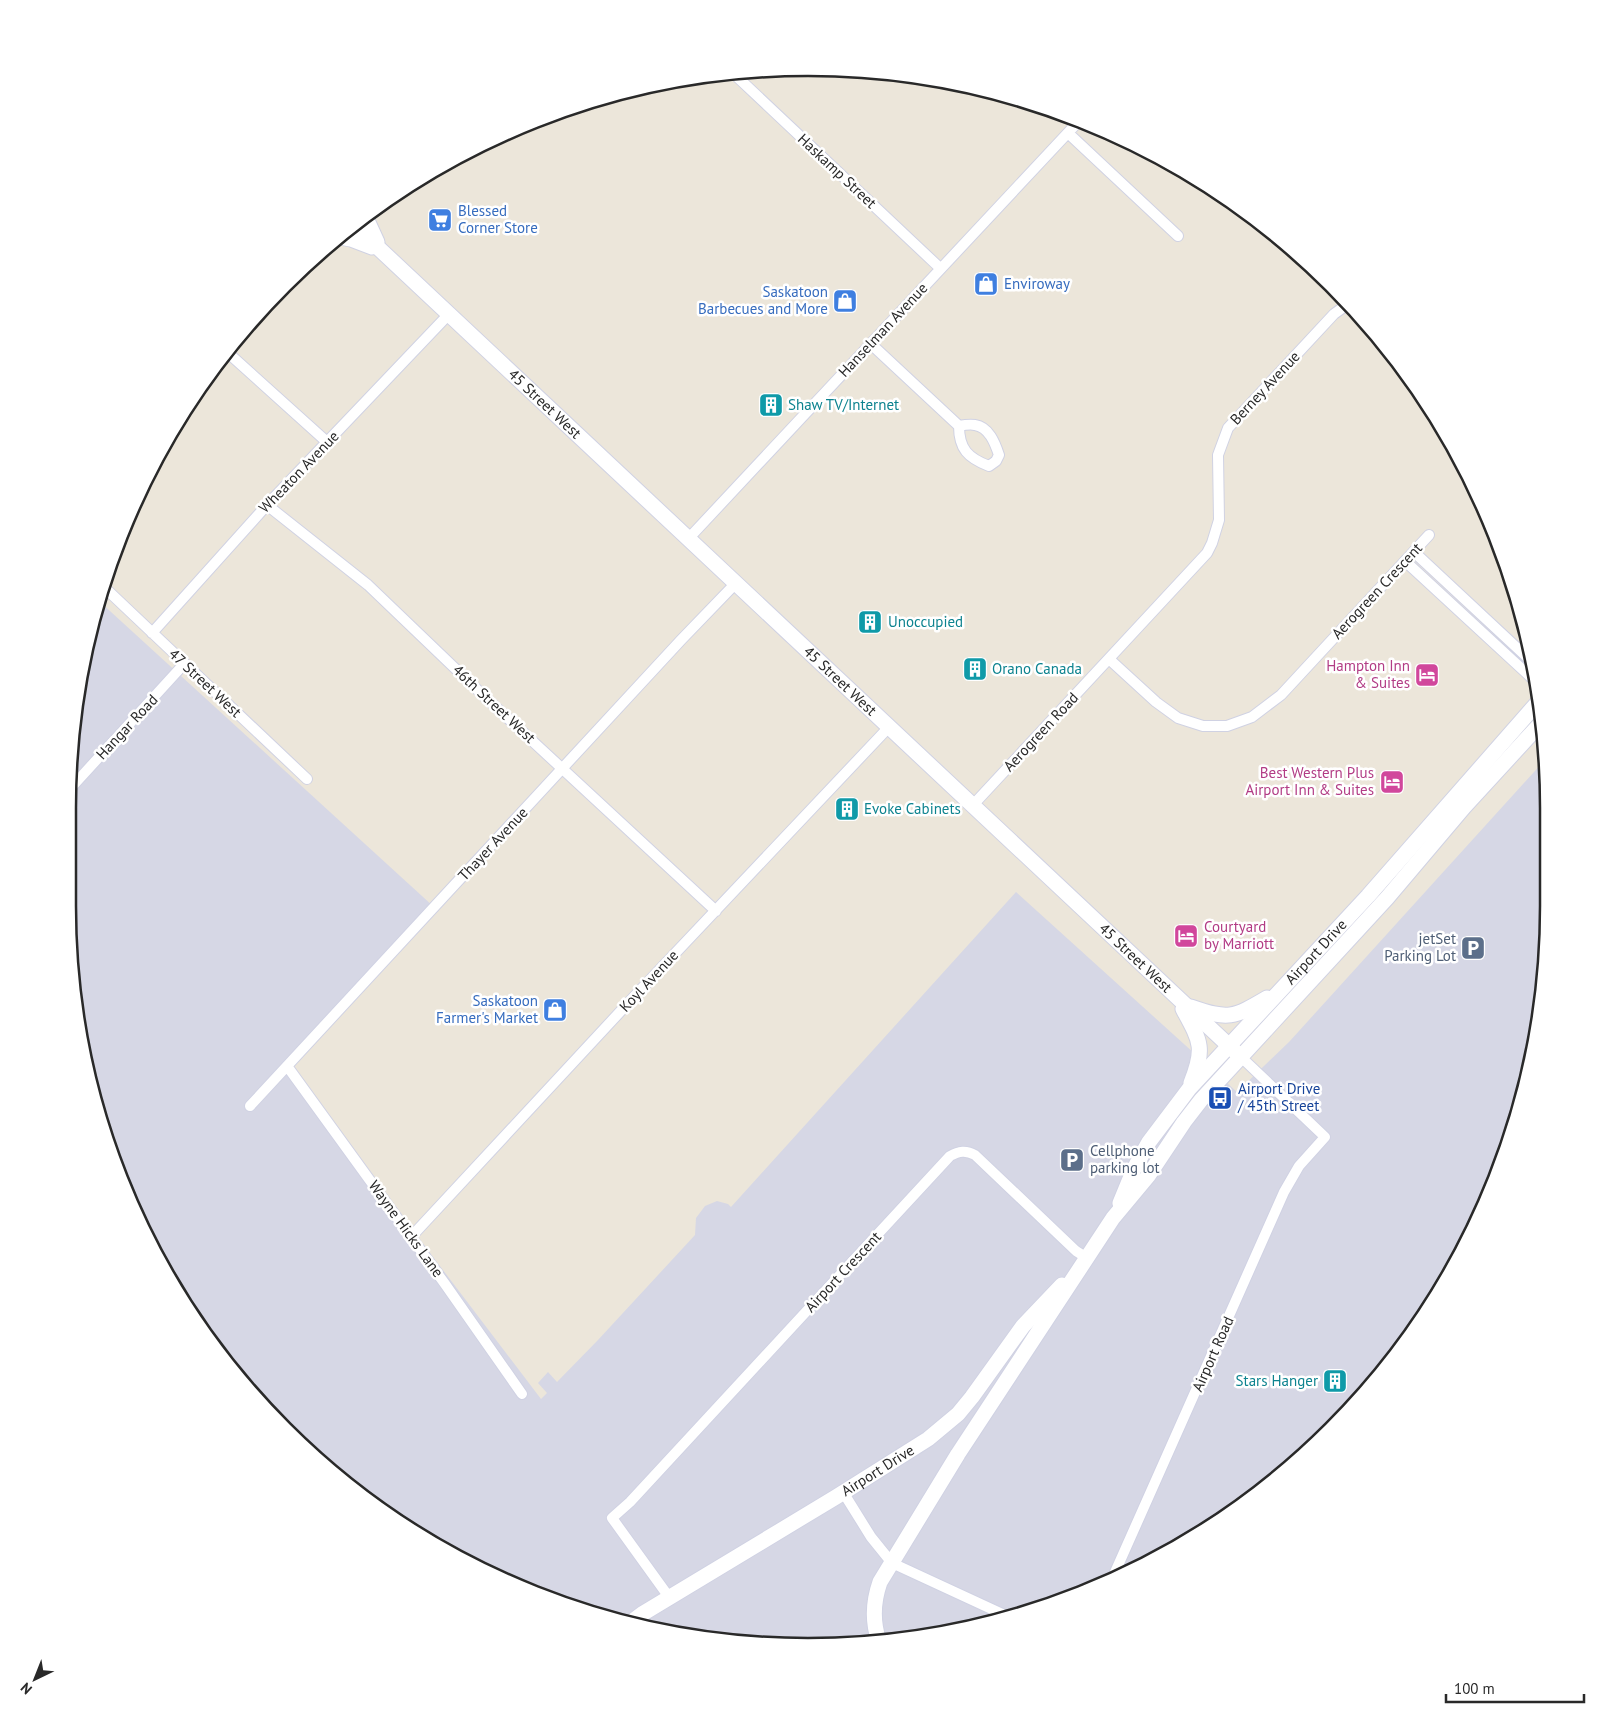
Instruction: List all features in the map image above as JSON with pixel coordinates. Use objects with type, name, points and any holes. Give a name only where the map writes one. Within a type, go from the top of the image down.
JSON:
[{"type":"main road","points":[[368,223],[380,250]]},
{"type":"main road","name":"45 Street West","points":[[359,230],[1241,1057]]},
{"type":"main road","points":[[349,239],[380,250]]},
{"type":"main road","name":"Airport Drive","points":[[1113,1218],[1134,1169],[1149,1142],[1189,1089],[1368,896],[1532,709]]},
{"type":"main road","name":"Airport Drive","points":[[877,1634],[874,1618],[874,1602],[880,1582],[958,1454],[1113,1218],[1148,1176],[1190,1115],[1535,730]]},
{"type":"main road","points":[[1182,1001],[1218,1016],[1232,1016],[1282,989]]},
{"type":"main road","points":[[1182,1001],[1196,1032],[1200,1048],[1196,1069],[1189,1089]]},
{"type":"main road","name":"Airport Drive","points":[[638,1618],[928,1439],[958,1414],[987,1379],[1022,1326],[1085,1261]]},
{"type":"street","name":"Haskamp Street","points":[[740,80],[940,268]]},
{"type":"street","name":"Hanselman Avenue","points":[[688,538],[1074,127]]},
{"type":"street","points":[[1068,133],[1178,236]]},
{"type":"street","name":"Berney Avenue","points":[[1109,659],[1206,553],[1212,543],[1219,520],[1218,455],[1228,428],[1334,314],[1342,309]]},
{"type":"street","name":"Wheaton Avenue","points":[[152,633],[267,505],[449,314]]},
{"type":"street","points":[[871,344],[959,426],[975,425],[987,431],[994,441],[999,455],[996,461],[989,466],[976,461],[966,452],[959,439],[959,426]]},
{"type":"street","points":[[232,357],[327,442]]},
{"type":"street","name":"46th Street West","points":[[267,505],[368,585],[716,911]]},
{"type":"street","name":"Aerogreen Crescent","points":[[1109,659],[1156,702],[1178,718],[1203,726],[1227,726],[1252,717],[1276,700],[1429,535]]},
{"type":"street","points":[[1414,552],[1523,654]]},
{"type":"street","points":[[1405,562],[1527,674]]},
{"type":"street","name":"Thayer Avenue","points":[[250,1106],[736,583]]},
{"type":"street","name":"47 Street West","points":[[109,592],[307,779]]},
{"type":"street","name":"Aerogreen Road","points":[[973,805],[1109,659]]},
{"type":"street","name":"Hangar Road","points":[[77,781],[184,664]]},
{"type":"street","name":"Koyl Avenue","points":[[411,1237],[889,727]]},
{"type":"street","name":"45 Street West","points":[[1241,1057],[1325,1137]]},
{"type":"street","name":"Wayne Hicks Lane","points":[[287,1066],[522,1394]]},
{"type":"street","name":"Airport Road","points":[[1116,1569],[1284,1192],[1302,1162],[1325,1137]]},
{"type":"street","name":"Airport Crescent","points":[[669,1597],[612,1518],[630,1502],[948,1158],[955,1153],[967,1152],[975,1155],[1085,1261]]},
{"type":"street","points":[[843,1492],[871,1537],[892,1563],[999,1612]]},
{"type":"shaded area","points":[[105,606],[434,907],[288,1066],[541,1399],[547,1393],[538,1383],[548,1372],[557,1382],[598,1340],[695,1235],[696,1218],[705,1206],[717,1201],[728,1204],[731,1207],[1016,892],[1237,1092],[1289,1042],[1538,767],[1540,906],[1538,954],[1526,1049],[1501,1141],[1484,1186],[1464,1230],[1442,1272],[1416,1313],[1389,1351],[1358,1388],[1290,1456],[1253,1487],[1215,1514],[1174,1540],[1132,1562],[1088,1582],[1043,1599],[951,1624],[856,1636],[808,1638],[760,1636],[665,1624],[573,1599],[528,1582],[442,1540],[363,1487],[326,1456],[258,1388],[227,1351],[174,1272],[152,1230],[132,1186],[115,1141],[101,1095],[90,1049],[78,954],[76,808],[78,760],[90,665]]},
{"type":"place","name":"Blessed Corner Store","points":[[440,220]]},
{"type":"place","name":"Enviroway","points":[[986,284]]},
{"type":"place","name":"Saskatoon Barbecues and More","points":[[845,301]]},
{"type":"place","name":"Shaw TV/Internet","points":[[771,405]]},
{"type":"place","name":"Unoccupied","points":[[870,622]]},
{"type":"place","name":"Orano Canada","points":[[975,669]]},
{"type":"place","name":"Hampton Inn & Suites","points":[[1427,675]]},
{"type":"place","name":"Best Western Plus Airport Inn & Suites","points":[[1392,782]]},
{"type":"place","name":"Evoke Cabinets","points":[[847,809]]},
{"type":"place","name":"Courtyard by Marriott","points":[[1186,936]]},
{"type":"place","name":"jetSet Parking Lot","points":[[1473,948]]},
{"type":"place","name":"Saskatoon Farmer's Market","points":[[555,1010]]},
{"type":"place","name":"Airport Drive / 45th Street","points":[[1220,1098]]},
{"type":"place","name":"Cellphone parking lot","points":[[1072,1160]]},
{"type":"place","name":"Stars Hanger","points":[[1335,1381]]}]
